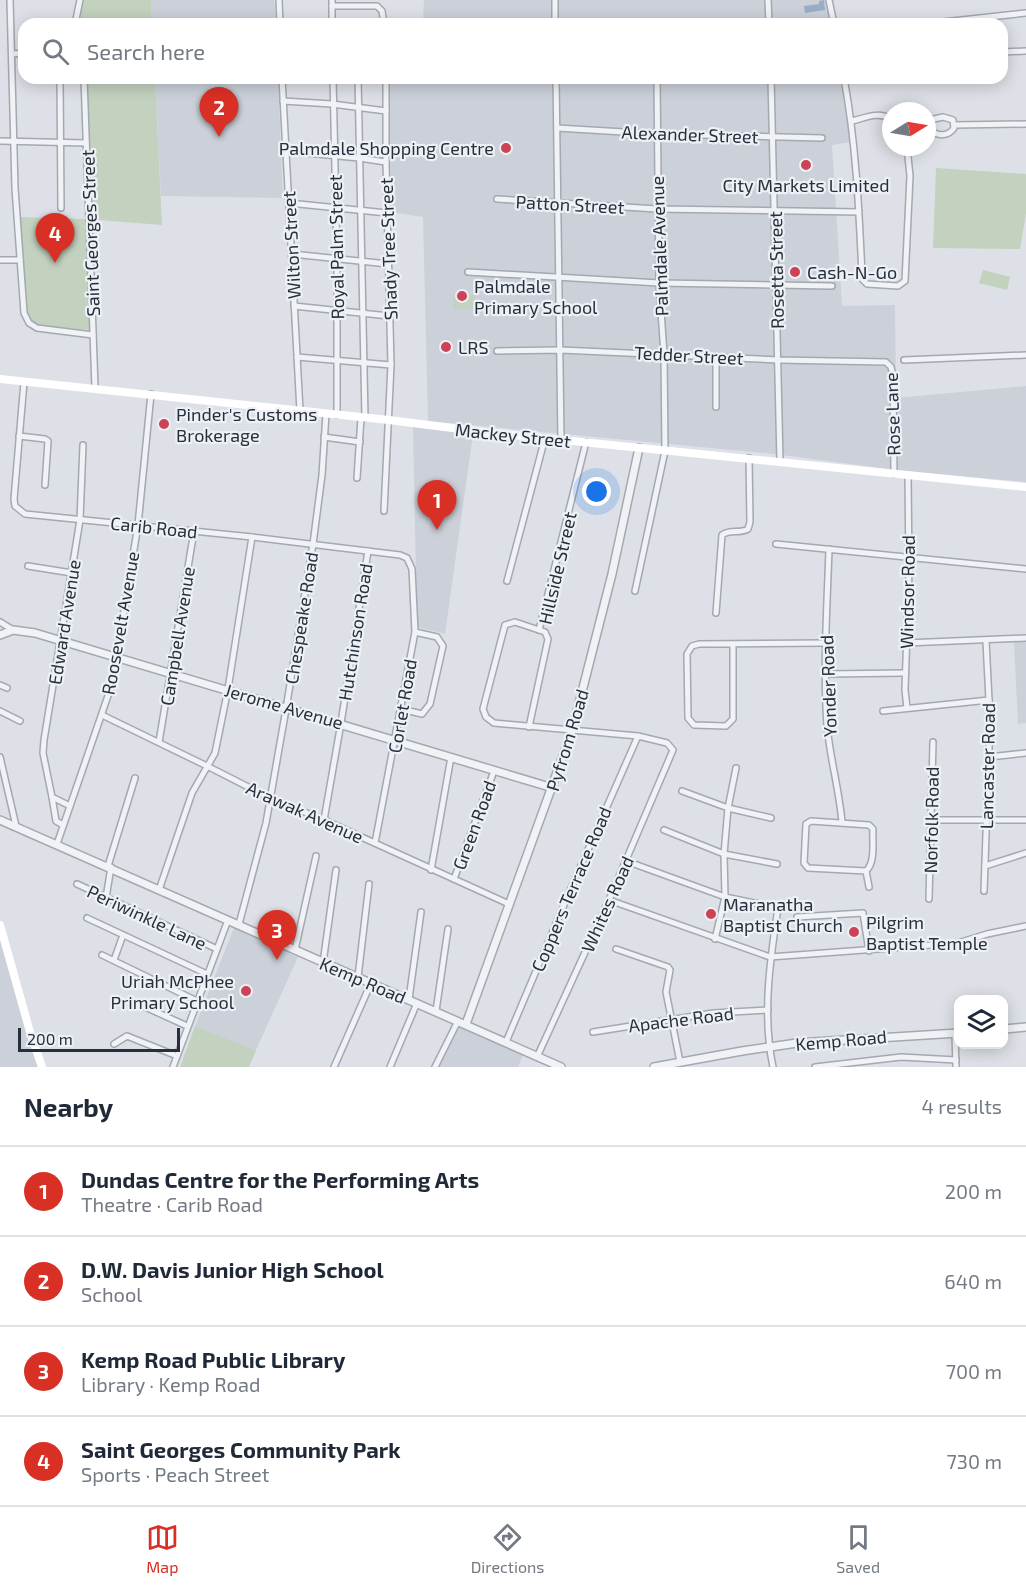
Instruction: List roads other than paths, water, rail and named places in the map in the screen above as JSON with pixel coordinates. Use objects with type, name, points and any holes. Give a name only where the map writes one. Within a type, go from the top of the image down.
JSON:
[{"type":"main road","name":"Mackey Street","points":[[0,379],[665,451],[1026,487]]},
{"type":"main road","points":[[0,925],[42,1067]]},
{"type":"street","points":[[10,0],[14,141],[23,308],[29,324],[37,328],[93,335]]},
{"type":"street","points":[[76,18],[80,0]]},
{"type":"street","points":[[279,0],[280,18]]},
{"type":"street","points":[[555,0],[555,18]]},
{"type":"street","points":[[768,0],[770,18]]},
{"type":"street","points":[[829,0],[833,18]]},
{"type":"street","points":[[332,3],[377,6],[382,10],[383,18]]},
{"type":"street","points":[[994,18],[1026,14]]},
{"type":"street","points":[[1008,52],[1026,51]]},
{"type":"street","points":[[12,54],[18,54]]},
{"type":"street","points":[[60,84],[61,208]]},
{"type":"street","name":"Saint Georges Street","points":[[84,84],[95,388]]},
{"type":"street","name":"Wilton Street","points":[[282,84],[300,411]]},
{"type":"street","name":"Royal Palm Street","points":[[333,84],[337,259],[337,415]]},
{"type":"street","points":[[357,478],[364,418],[364,313],[358,84]]},
{"type":"street","name":"Shady Tree Street","points":[[384,511],[391,365],[386,84]]},
{"type":"street","points":[[556,84],[561,440]]},
{"type":"street","name":"Palmdale Avenue","points":[[657,84],[657,209],[664,354],[665,451]]},
{"type":"street","name":"Rosetta Street","points":[[771,84],[780,461]]},
{"type":"street","points":[[845,84],[852,121],[862,279],[867,284],[900,286],[904,284],[906,278],[910,176],[908,156]]},
{"type":"street","points":[[283,101],[386,111]]},
{"type":"street","points":[[852,121],[882,115]]},
{"type":"street","points":[[944,117],[952,120],[955,125],[953,131],[944,135],[934,134],[930,127],[934,119],[944,117]]},
{"type":"street","points":[[955,125],[1026,124]]},
{"type":"street","name":"Alexander Street","points":[[557,128],[657,134],[822,138]]},
{"type":"street","points":[[0,141],[86,143]]},
{"type":"street","points":[[286,151],[386,162]]},
{"type":"street","name":"Patton Street","points":[[497,200],[657,209],[859,212]]},
{"type":"street","points":[[289,203],[387,213]]},
{"type":"street","points":[[292,254],[388,264]]},
{"type":"street","points":[[0,260],[20,260]]},
{"type":"street","points":[[468,272],[659,283],[832,286]]},
{"type":"street","points":[[294,306],[389,316]]},
{"type":"street","name":"Tedder Street","points":[[497,351],[561,350],[778,360],[881,361]]},
{"type":"street","points":[[904,360],[1026,355]]},
{"type":"street","points":[[716,356],[716,407]]},
{"type":"street","points":[[297,357],[391,365]]},
{"type":"street","name":"Rose Lane","points":[[881,361],[889,363],[893,376],[894,474]]},
{"type":"street","name":"Carib Road","points":[[24,382],[14,490],[15,506],[25,514],[252,537],[400,555],[407,558],[412,569]]},
{"type":"street","name":"Roosevelt Avenue","points":[[57,844],[112,684],[138,525],[151,394]]},
{"type":"street","name":"Chespeake Road","points":[[239,924],[259,852],[286,709],[313,544],[322,475],[326,414]]},
{"type":"street","points":[[19,436],[48,441],[45,485]]},
{"type":"street","points":[[324,437],[360,442]]},
{"type":"street","points":[[507,581],[545,438]]},
{"type":"street","name":"Hillside Street","points":[[528,727],[548,639],[545,632],[539,630],[586,442]]},
{"type":"street","name":"Edward Avenue","points":[[63,825],[56,822],[43,753],[80,520],[83,445]]},
{"type":"street","name":"Pyfrom Road","points":[[466,1024],[572,731],[612,574],[639,448]]},
{"type":"street","points":[[634,591],[665,451]]},
{"type":"street","points":[[716,613],[722,535],[725,532],[742,532],[748,529],[750,522],[749,458]]},
{"type":"street","name":"Windsor Road","points":[[907,708],[905,673],[908,476]]},
{"type":"street","name":"Campbell Avenue","points":[[159,742],[194,531]]},
{"type":"street","points":[[159,890],[192,793],[215,753],[228,689],[252,537]]},
{"type":"street","points":[[776,544],[1026,569]]},
{"type":"street","name":"Yonder Road","points":[[829,549],[826,643],[828,728],[842,822]]},
{"type":"street","name":"Hutchinson Road","points":[[324,820],[368,551]]},
{"type":"street","points":[[28,566],[72,573]]},
{"type":"street","name":"Corlet Road","points":[[375,843],[415,632],[412,569]]},
{"type":"street","name":"Jerome Avenue","points":[[0,622],[13,630],[23,630],[170,675],[228,689],[286,709],[341,723],[553,788]]},
{"type":"street","points":[[539,630],[515,622],[505,625],[483,709],[486,717],[494,723],[638,736]]},
{"type":"street","points":[[0,635],[13,630]]},
{"type":"street","points":[[401,709],[422,714],[430,704],[443,646],[437,637],[415,632]]},
{"type":"street","points":[[906,643],[1026,638]]},
{"type":"street","name":"Lancaster Road","points":[[984,891],[989,757],[986,641]]},
{"type":"street","points":[[734,645],[733,719],[726,726],[694,725],[688,718],[687,654],[689,649],[699,644],[826,643]]},
{"type":"street","points":[[826,674],[905,673]]},
{"type":"street","points":[[0,685],[7,688]]},
{"type":"street","points":[[883,711],[989,700]]},
{"type":"street","points":[[0,711],[20,721]]},
{"type":"street","name":"Arawak Avenue","points":[[102,716],[270,798],[509,904]]},
{"type":"street","name":"Whites Road","points":[[537,1057],[609,900],[673,750],[667,743],[638,736]]},
{"type":"street","name":"Coppers Terrace Road","points":[[506,1042],[638,736]]},
{"type":"street","name":"Norfolk Road","points":[[929,899],[933,742]]},
{"type":"street","points":[[989,757],[1026,753]]},
{"type":"street","points":[[0,757],[16,826]]},
{"type":"street","points":[[430,870],[451,757]]},
{"type":"street","points":[[715,939],[725,897],[724,854],[728,808],[736,768]]},
{"type":"street","name":"Green Road","points":[[454,879],[494,771]]},
{"type":"street","points":[[106,898],[110,867],[135,778]]},
{"type":"street","points":[[682,791],[728,808],[771,818]]},
{"type":"street","points":[[52,797],[70,806]]},
{"type":"street","name":"Kemp Road","points":[[0,820],[561,1067]]},
{"type":"street","points":[[931,820],[1026,820]]},
{"type":"street","points":[[811,821],[842,822],[869,825],[873,829],[870,868],[866,871],[808,868],[804,863],[806,824],[811,821]]},
{"type":"street","points":[[663,830],[724,854],[777,864]]},
{"type":"street","points":[[985,866],[1026,853]]},
{"type":"street","points":[[295,950],[316,856]]},
{"type":"street","points":[[626,861],[725,897],[778,908],[770,957],[768,1010],[769,1047],[773,1067]]},
{"type":"street","points":[[323,963],[336,870]]},
{"type":"street","points":[[866,871],[869,887]]},
{"type":"street","name":"Periwinkle Lane","points":[[77,884],[217,949]]},
{"type":"street","points":[[358,978],[369,884]]},
{"type":"street","points":[[609,900],[770,957],[869,951],[958,942],[1026,926]]},
{"type":"street","points":[[409,999],[421,912]]},
{"type":"street","points":[[797,917],[863,913],[869,951]]},
{"type":"street","points":[[87,918],[207,974]]},
{"type":"street","points":[[173,1067],[228,920]]},
{"type":"street","points":[[436,1011],[448,929]]},
{"type":"street","points":[[114,960],[123,935]]},
{"type":"street","points":[[616,949],[668,967],[670,976],[666,992],[680,1062]]},
{"type":"street","points":[[102,955],[197,1001]]},
{"type":"street","points":[[334,1067],[371,983]]},
{"type":"street","points":[[390,1067],[417,1003]]},
{"type":"street","points":[[143,1006],[187,1026]]},
{"type":"street","name":"Apache Road","points":[[593,1032],[672,1018],[768,1010]]},
{"type":"street","points":[[435,1067],[458,1021]]},
{"type":"street","points":[[1008,1029],[1026,1027]]},
{"type":"street","name":"Kemp Road","points":[[654,1067],[769,1047],[954,1033]]},
{"type":"street","points":[[114,1044],[127,1036],[177,1056]]},
{"type":"street","points":[[815,1067],[845,1066],[901,1057],[956,1064],[956,1049]]},
{"type":"water","points":[[824,0],[825,10],[805,13],[804,6],[819,4],[819,1]]},
{"type":"place","name":"D.W. Davis Junior High School","points":[[219,137]]},
{"type":"place","name":"Palmdale Shopping Centre","points":[[506,148]]},
{"type":"place","name":"City Markets Limited","points":[[806,165]]},
{"type":"place","name":"Saint Georges Community Park","points":[[55,263]]},
{"type":"place","name":"Cash-N-Go","points":[[795,272]]},
{"type":"place","name":"Palmdale Primary School","points":[[462,296]]},
{"type":"place","name":"LRS","points":[[446,347]]},
{"type":"place","name":"Pinder's Customs Brokerage","points":[[164,424]]},
{"type":"place","name":"Dundas Centre for the Performing Arts","points":[[437,530]]},
{"type":"place","name":"Maranatha Baptist Church","points":[[711,914]]},
{"type":"place","name":"Pilgrim Baptist Temple","points":[[854,932]]},
{"type":"place","name":"Kemp Road Public Library","points":[[277,960]]},
{"type":"place","name":"Uriah McPhee Primary School","points":[[246,991]]}]
